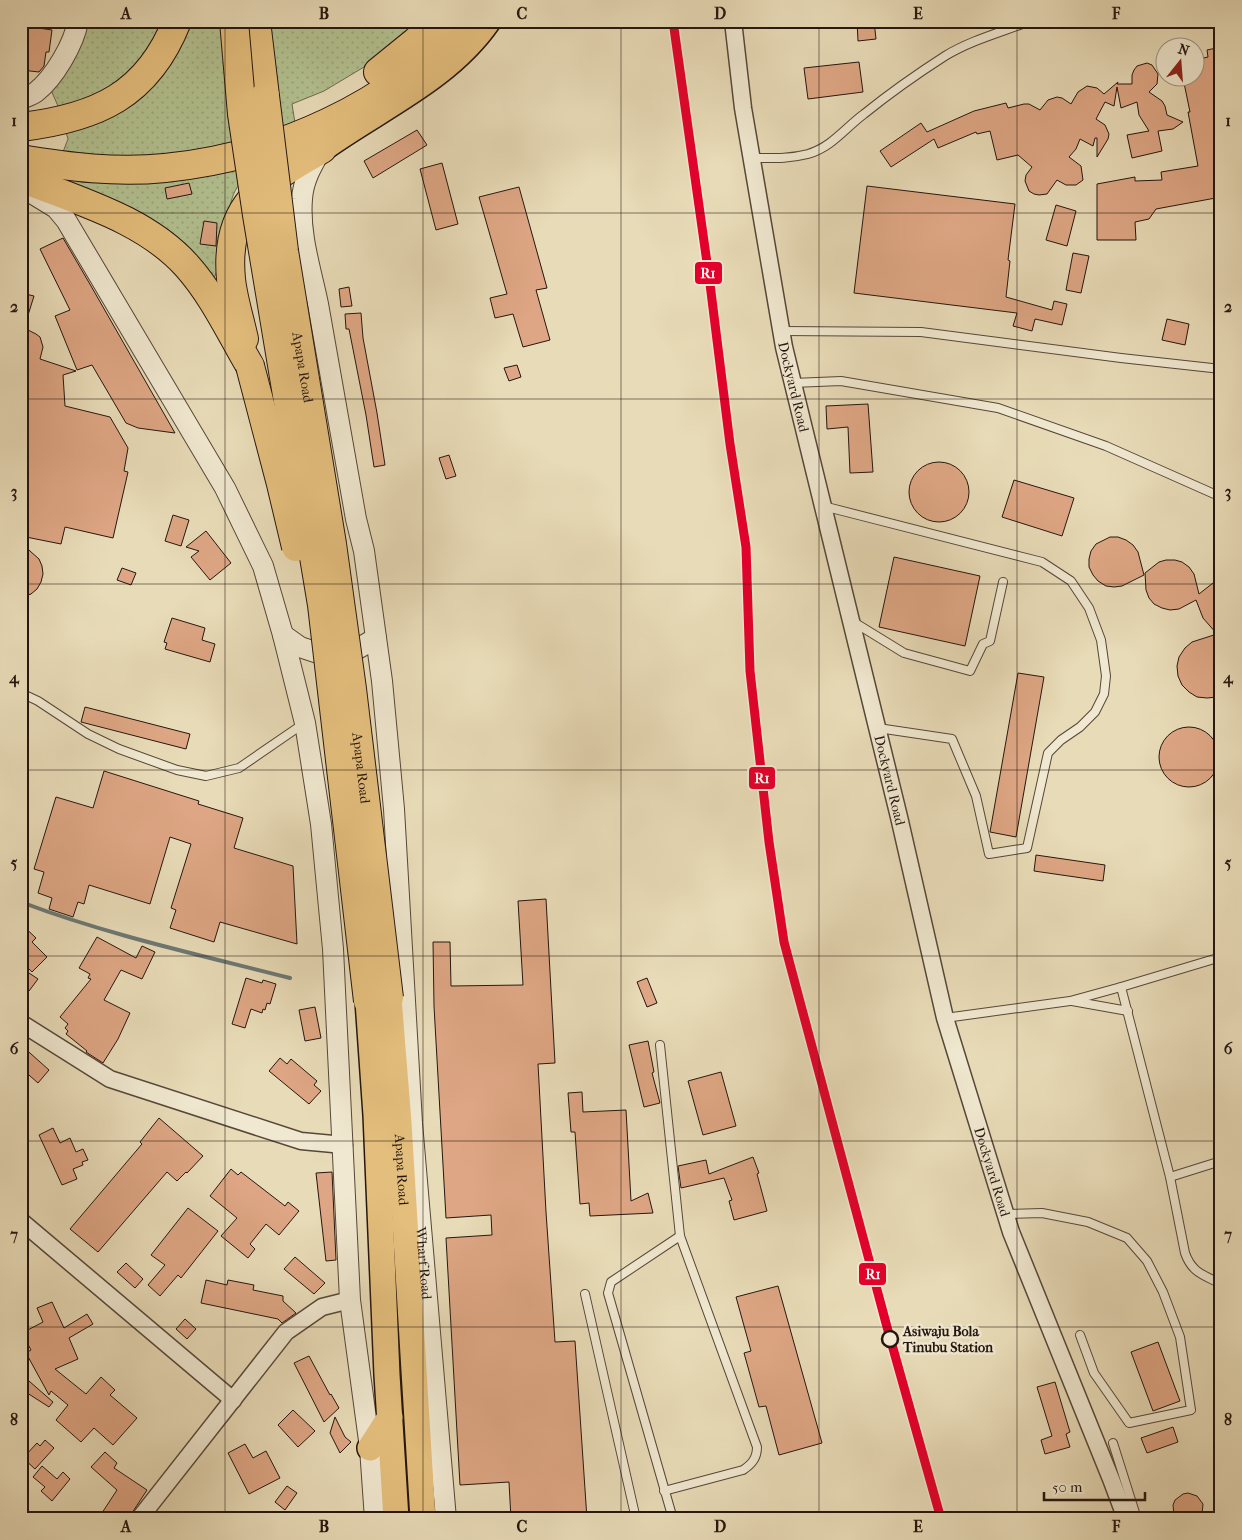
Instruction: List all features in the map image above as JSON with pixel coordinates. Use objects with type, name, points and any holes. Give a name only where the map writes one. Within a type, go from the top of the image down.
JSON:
[{"type":"highway","points":[[21,127],[60,120],[110,104],[128,92],[145,77],[160,57],[178,21]]},
{"type":"highway","name":"Apapa Road","points":[[234,21],[242,114],[320,595],[335,712],[378,1000]]},
{"type":"highway","name":"Apapa Road","points":[[256,21],[284,251],[332,544],[351,679],[378,1000]]},
{"type":"highway","points":[[265,96],[268,21]]},
{"type":"highway","points":[[21,143],[70,153],[132,155],[169,152],[211,145],[260,132],[300,116],[347,92],[386,67],[438,21]]},
{"type":"highway","points":[[21,159],[76,168],[120,170],[164,168],[209,162],[261,149],[314,129],[365,102],[397,81],[445,42],[464,21]]},
{"type":"highway","points":[[322,149],[284,171],[261,188],[246,206],[236,224],[231,242],[231,280],[250,366],[281,484],[335,712]]},
{"type":"highway","points":[[21,178],[106,212],[138,227],[163,244],[187,266],[209,295],[250,366]]},
{"type":"main road","points":[[322,149],[441,70],[466,48],[488,21]]},
{"type":"main road","name":"Apapa Road","points":[[378,1000],[376,1115],[396,1519]]},
{"type":"main road","name":"Apapa Road","points":[[378,1000],[400,1133],[423,1519]]},
{"type":"main road","points":[[370,1448],[390,1417]]},
{"type":"street","points":[[21,99],[36,92],[60,65],[76,31],[78,21]]},
{"type":"street","name":"Dockyard Road","points":[[733,21],[751,158],[792,384],[877,728],[945,1018],[1010,1232],[1126,1519]]},
{"type":"street","name":"Wharf Road","points":[[322,149],[305,181],[302,199],[302,218],[305,244],[318,304],[356,519],[364,551],[382,680],[394,809],[415,1161],[446,1519]]},
{"type":"street","points":[[21,186],[56,208],[66,220],[225,488],[263,566],[283,635],[305,723],[319,808],[333,949],[350,1300],[370,1448],[376,1519]]},
{"type":"street","points":[[283,635],[300,647],[318,653],[359,648],[376,638]]},
{"type":"street","points":[[319,808],[336,798],[356,793],[372,794],[383,798],[394,809]]},
{"type":"street","points":[[21,1023],[110,1079],[301,1142],[344,1146]]},
{"type":"street","points":[[21,1221],[233,1400]]},
{"type":"street","points":[[139,1519],[286,1332],[322,1307],[350,1300]]},
{"type":"lane","points":[[751,158],[786,158],[810,153],[832,142],[861,115],[910,79],[948,55],[1030,21]]},
{"type":"lane","points":[[781,331],[921,332],[1221,369]]},
{"type":"lane","points":[[792,384],[840,381],[998,408],[1106,446],[1221,496]]},
{"type":"lane","points":[[823,506],[1042,562],[1071,581],[1089,608],[1101,640],[1106,676],[1104,694],[1096,712],[1048,753],[1026,848],[988,854],[976,796],[952,739],[877,728]]},
{"type":"lane","points":[[850,620],[904,653],[970,671],[984,644],[990,641],[1003,582]]},
{"type":"lane","points":[[21,693],[38,701],[88,734],[119,749],[177,770],[206,776],[239,768],[305,723]]},
{"type":"lane","points":[[945,1018],[1070,1001],[1221,957]]},
{"type":"lane","points":[[1122,987],[1170,1177],[1185,1253],[1189,1264],[1194,1270],[1221,1284]]},
{"type":"lane","points":[[1070,1001],[1128,1011]]},
{"type":"lane","points":[[660,1045],[680,1236],[757,1447],[757,1454],[752,1464],[743,1470],[664,1491]]},
{"type":"lane","points":[[1170,1177],[1221,1162]]},
{"type":"lane","points":[[1005,1214],[1042,1213],[1079,1220],[1127,1238],[1147,1262],[1163,1292],[1180,1337],[1191,1410],[1129,1423],[1094,1372],[1080,1335]]},
{"type":"lane","points":[[672,1519],[608,1293],[611,1282],[680,1236]]},
{"type":"lane","points":[[585,1294],[636,1519]]},
{"type":"lane","points":[[1113,1443],[1137,1519]]},
{"type":"green space","points":[[85,21],[424,21],[369,64],[324,91],[292,104],[298,142],[240,183],[235,190],[230,205],[226,249],[211,285],[51,183],[68,139],[58,106],[50,88]]},
{"type":"building","points":[[21,21],[33,21],[32,27],[52,30],[49,52],[46,52],[44,66],[39,72],[21,70]]},
{"type":"building","points":[[857,21],[874,21],[876,39],[858,41]]},
{"type":"building","points":[[1221,47],[1221,197],[1156,209],[1149,219],[1135,222],[1136,240],[1097,240],[1097,184],[1135,177],[1135,181],[1162,180],[1161,172],[1198,166],[1185,88],[1204,88],[1204,58],[1208,57],[1207,50]]},
{"type":"building","points":[[859,62],[863,92],[808,99],[804,68]]},
{"type":"building","points":[[1147,63],[1152,65],[1154,68],[1154,87],[1149,92],[1162,101],[1167,115],[1183,122],[1173,129],[1158,131],[1162,151],[1132,158],[1127,135],[1149,131],[1139,115],[1137,102],[1121,108],[1117,87],[1114,106],[1105,102],[1096,119],[1105,125],[1109,134],[1097,157],[1097,138],[1095,138],[1093,146],[1080,139],[1076,149],[1069,157],[1081,166],[1083,180],[1076,185],[1066,185],[1057,180],[1047,194],[1039,195],[1029,191],[1025,181],[1026,175],[1032,167],[1018,155],[997,160],[990,131],[977,134],[976,132],[938,148],[934,139],[891,167],[880,151],[921,123],[927,132],[974,111],[1006,103],[1008,108],[1029,104],[1040,110],[1048,100],[1057,97],[1071,104],[1078,92],[1087,86],[1097,88],[1104,94],[1118,82],[1117,84],[1132,84],[1132,75],[1137,66]]},
{"type":"building","points":[[417,130],[427,145],[373,178],[364,161]]},
{"type":"building","points":[[442,163],[458,224],[436,230],[420,169]]},
{"type":"building","points":[[189,183],[192,194],[167,199],[165,188]]},
{"type":"building","points":[[867,186],[1015,204],[1008,260],[1010,261],[1006,297],[1052,310],[1054,301],[1067,304],[1062,325],[1035,319],[1032,331],[1013,326],[1017,313],[854,293]]},
{"type":"building","points":[[519,187],[547,288],[536,290],[550,340],[523,347],[513,314],[495,318],[490,298],[507,294],[479,197]]},
{"type":"building","points":[[1056,205],[1076,211],[1067,246],[1046,240]]},
{"type":"building","points":[[204,221],[217,223],[216,246],[200,244]]},
{"type":"building","points":[[63,238],[175,433],[138,428],[126,423],[92,365],[77,370],[55,316],[70,310],[40,249]]},
{"type":"building","points":[[1073,253],[1089,256],[1081,293],[1066,290]]},
{"type":"building","points":[[349,287],[352,306],[341,307],[339,289]]},
{"type":"building","points":[[21,293],[34,296],[24,328],[40,337],[43,347],[40,359],[76,371],[63,375],[65,406],[110,417],[128,448],[124,471],[128,472],[113,538],[65,527],[61,544],[21,536]]},
{"type":"building","points":[[361,313],[363,338],[385,465],[374,467],[349,329],[346,329],[345,314]]},
{"type":"building","points":[[1167,319],[1189,324],[1185,345],[1162,340]]},
{"type":"building","points":[[517,365],[521,377],[509,381],[504,368]]},
{"type":"building","points":[[868,404],[873,472],[850,473],[848,427],[827,429],[826,406]]},
{"type":"building","points":[[449,455],[456,476],[446,479],[439,458]]},
{"type":"building","points":[[939,462],[955,467],[960,471],[964,476],[969,492],[964,508],[960,513],[955,517],[939,522],[923,517],[918,513],[914,508],[909,492],[914,476],[918,471],[923,467]]},
{"type":"building","points":[[1014,480],[1074,498],[1062,536],[1002,517]]},
{"type":"building","points":[[173,515],[189,520],[181,546],[165,541]]},
{"type":"building","points":[[206,531],[231,563],[210,580],[191,557],[199,551],[186,547]]},
{"type":"building","points":[[1110,537],[1118,537],[1133,545],[1138,552],[1144,575],[1122,586],[1106,586],[1098,581],[1089,567],[1091,551],[1096,544]]},
{"type":"building","points":[[21,543],[39,559],[43,574],[37,589],[31,594],[21,597]]},
{"type":"building","points":[[894,557],[980,576],[965,646],[879,627]]},
{"type":"building","points":[[1166,560],[1182,562],[1189,567],[1194,574],[1199,594],[1213,583],[1221,580],[1221,695],[1217,697],[1197,697],[1182,685],[1178,676],[1177,666],[1179,657],[1185,648],[1192,642],[1217,634],[1203,618],[1196,600],[1179,609],[1170,610],[1154,604],[1149,598],[1146,590],[1145,573],[1159,562]]},
{"type":"building","points":[[122,568],[136,573],[131,585],[117,580]]},
{"type":"building","points":[[172,618],[205,628],[202,640],[215,644],[210,662],[165,649],[167,643],[164,642]]},
{"type":"building","points":[[1018,673],[1044,677],[1016,837],[990,832]]},
{"type":"building","points":[[85,707],[190,734],[186,749],[81,722]]},
{"type":"building","points":[[1189,727],[1205,732],[1210,736],[1214,741],[1219,757],[1214,773],[1210,778],[1205,782],[1189,787],[1173,782],[1168,778],[1164,773],[1159,757],[1164,741],[1168,736],[1173,732]]},
{"type":"building","points":[[104,771],[199,801],[198,804],[243,818],[234,848],[293,866],[297,944],[220,922],[214,942],[170,928],[176,910],[171,908],[191,844],[170,837],[150,904],[89,885],[84,904],[78,902],[73,917],[49,909],[52,898],[38,893],[44,872],[34,869],[56,797],[93,808]]},
{"type":"building","points":[[1036,855],[1105,865],[1103,881],[1034,871]]},
{"type":"building","points":[[546,899],[555,1063],[538,1064],[546,1212],[555,1342],[575,1341],[587,1519],[511,1519],[509,1482],[460,1485],[446,1238],[492,1235],[491,1215],[446,1218],[434,1006],[433,942],[450,942],[451,986],[523,985],[518,901]]},
{"type":"building","points":[[21,924],[36,938],[32,942],[47,957],[32,972],[21,961]]},
{"type":"building","points":[[97,937],[136,958],[142,946],[155,952],[142,979],[121,970],[104,1000],[130,1013],[118,1039],[103,1063],[86,1052],[66,1034],[68,1031],[65,1028],[68,1024],[60,1017],[91,979],[88,978],[90,974],[79,968]]},
{"type":"building","points":[[29,973],[38,979],[29,991],[21,984]]},
{"type":"building","points":[[246,978],[262,983],[263,980],[276,984],[270,1004],[267,1003],[262,1013],[251,1009],[245,1028],[232,1024]]},
{"type":"building","points":[[647,978],[657,1003],[647,1007],[637,982]]},
{"type":"building","points":[[315,1007],[321,1038],[305,1041],[299,1010]]},
{"type":"building","points":[[648,1041],[654,1072],[652,1073],[660,1103],[644,1107],[629,1045]]},
{"type":"building","points":[[21,1045],[49,1070],[38,1083],[21,1068]]},
{"type":"building","points":[[280,1058],[287,1064],[291,1059],[317,1081],[314,1085],[321,1091],[309,1104],[269,1071]]},
{"type":"building","points":[[721,1072],[736,1126],[703,1135],[688,1081]]},
{"type":"building","points":[[582,1092],[583,1112],[626,1110],[631,1201],[648,1193],[653,1213],[590,1216],[589,1203],[580,1204],[575,1132],[571,1132],[568,1093]]},
{"type":"building","points":[[159,1118],[203,1156],[177,1181],[167,1172],[98,1252],[70,1229],[142,1144],[140,1142]]},
{"type":"building","points":[[53,1128],[60,1143],[70,1138],[76,1152],[83,1149],[88,1160],[82,1162],[83,1165],[73,1169],[77,1179],[62,1185],[39,1135]]},
{"type":"building","points":[[753,1157],[759,1173],[757,1174],[767,1211],[734,1220],[729,1201],[732,1200],[724,1178],[681,1188],[678,1166],[706,1160],[709,1174]]},
{"type":"building","points":[[231,1169],[238,1175],[241,1172],[285,1206],[288,1202],[299,1211],[279,1235],[266,1224],[250,1244],[255,1249],[248,1258],[221,1236],[237,1218],[210,1196]]},
{"type":"building","points":[[332,1172],[336,1260],[326,1261],[316,1173]]},
{"type":"building","points":[[188,1208],[218,1231],[181,1278],[178,1275],[160,1296],[148,1285],[165,1265],[151,1255]]},
{"type":"building","points":[[295,1257],[325,1283],[314,1294],[284,1269]]},
{"type":"building","points":[[126,1263],[143,1279],[135,1288],[117,1272]]},
{"type":"building","points":[[206,1280],[227,1285],[228,1280],[254,1285],[253,1290],[283,1296],[283,1301],[296,1313],[282,1323],[278,1319],[201,1303]]},
{"type":"building","points":[[778,1286],[822,1443],[779,1455],[766,1406],[759,1407],[744,1353],[751,1351],[736,1297]]},
{"type":"building","points":[[52,1302],[64,1328],[87,1314],[93,1324],[69,1338],[78,1359],[55,1369],[86,1394],[101,1377],[115,1390],[110,1395],[137,1418],[113,1445],[94,1428],[81,1442],[56,1420],[68,1405],[51,1391],[49,1395],[26,1353],[31,1350],[22,1333],[43,1322],[37,1308]]},
{"type":"building","points":[[185,1319],[196,1329],[187,1339],[176,1329]]},
{"type":"building","points":[[1158,1342],[1180,1401],[1153,1411],[1131,1352]]},
{"type":"building","points":[[309,1356],[339,1408],[324,1422],[294,1363]]},
{"type":"building","points":[[21,1374],[53,1402],[49,1407],[21,1389]]},
{"type":"building","points":[[1055,1382],[1070,1432],[1066,1434],[1070,1447],[1045,1454],[1041,1440],[1052,1436],[1037,1387]]},
{"type":"building","points":[[293,1410],[315,1431],[298,1447],[278,1425]]},
{"type":"building","points":[[335,1417],[345,1437],[351,1442],[340,1453],[330,1433]]},
{"type":"building","points":[[1173,1427],[1178,1442],[1147,1453],[1141,1438]]},
{"type":"building","points":[[45,1440],[54,1448],[35,1469],[23,1458],[37,1443],[40,1446]]},
{"type":"building","points":[[245,1444],[253,1458],[266,1451],[280,1478],[249,1494],[228,1453]]},
{"type":"building","points":[[105,1452],[117,1463],[114,1468],[147,1490],[128,1519],[98,1519],[117,1490],[91,1467]]},
{"type":"building","points":[[42,1466],[57,1479],[63,1472],[70,1479],[52,1501],[41,1491],[45,1487],[33,1477]]},
{"type":"building","points":[[287,1486],[297,1493],[285,1510],[275,1502]]},
{"type":"building","points":[[1188,1493],[1197,1496],[1203,1504],[1202,1514],[1199,1519],[1177,1519],[1174,1515],[1173,1505],[1175,1500]]},
{"type":"waterway","points":[[21,902],[87,925],[188,953],[290,978]]},
{"type":"transit line","name":"R1","points":[[673,21],[710,284],[730,444],[746,547],[750,671],[769,842],[784,942],[887,1327],[941,1519]]},
{"type":"place","name":"Asiwaju Bola Tinubu Station","points":[[890,1339]]}]
